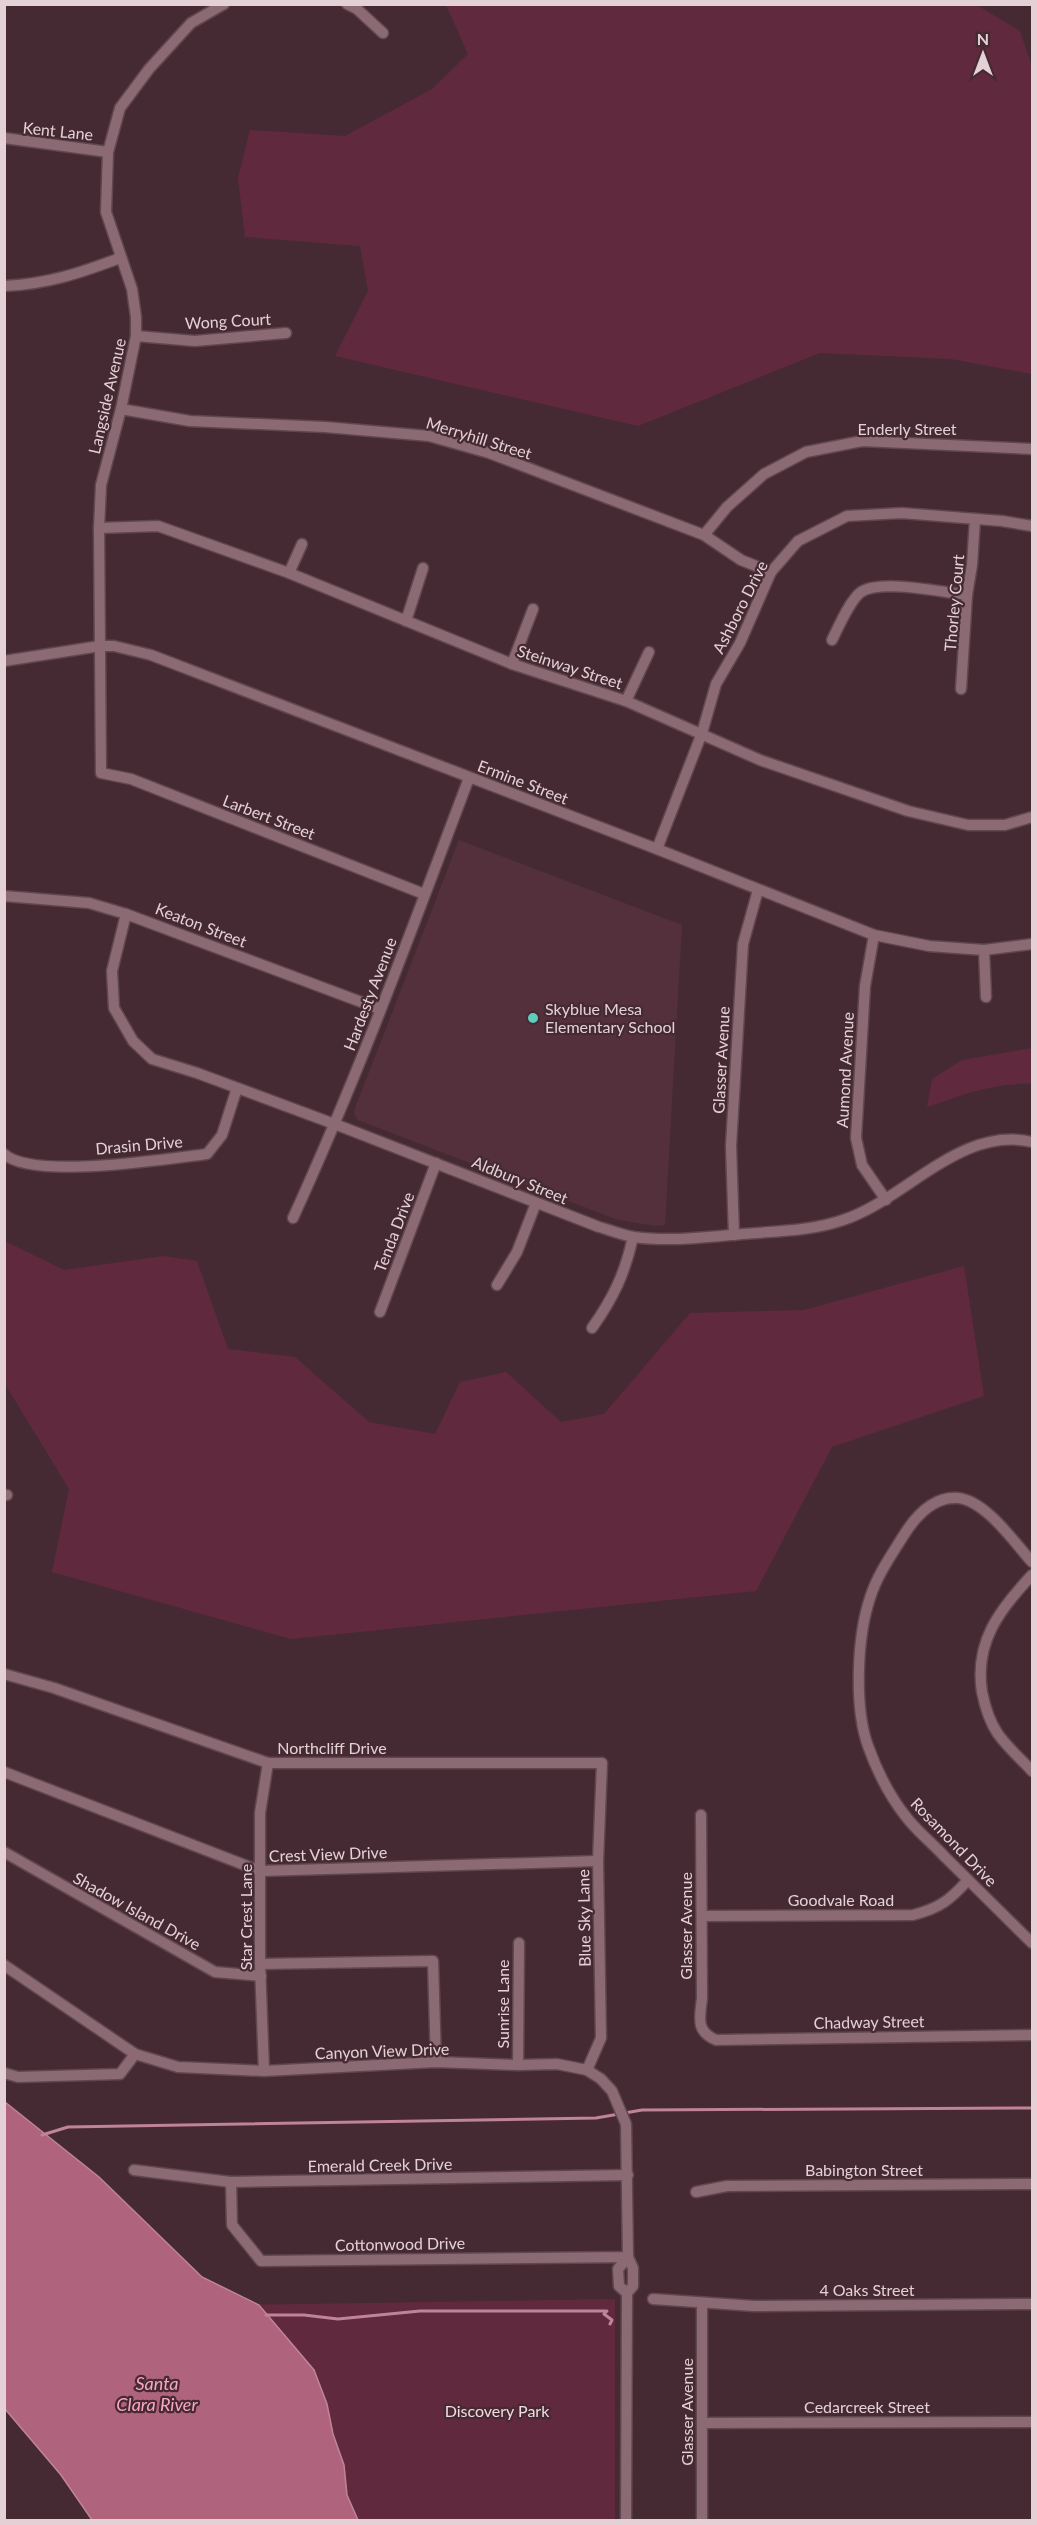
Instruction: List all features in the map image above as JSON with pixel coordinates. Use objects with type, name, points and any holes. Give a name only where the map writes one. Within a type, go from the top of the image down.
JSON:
[{"type":"street","name":"Langside Avenue","points":[[101,773],[99,528],[101,485],[122,409],[136,336],[132,289],[106,212],[108,152],[120,108],[149,69],[191,23],[224,4]]},
{"type":"street","points":[[347,4],[357,9],[383,33]]},
{"type":"street","name":"Kent Lane","points":[[4,138],[108,152]]},
{"type":"street","points":[[4,286],[36,285],[86,271],[120,258]]},
{"type":"street","name":"Wong Court","points":[[136,336],[195,340],[286,333]]},
{"type":"street","name":"Merryhill Street","points":[[122,409],[190,420],[429,436],[489,453],[704,535],[741,560],[771,572]]},
{"type":"street","name":"Enderly Street","points":[[704,535],[727,507],[764,474],[806,452],[862,441],[1032,449]]},
{"type":"street","name":"Ashboro Drive","points":[[657,849],[702,733],[716,684],[740,642],[771,572],[798,541],[847,516],[902,513],[1032,526]]},
{"type":"street","name":"Thorley Court","points":[[961,689],[966,595],[972,565],[975,519]]},
{"type":"street","name":"Steinway Street","points":[[99,528],[159,526],[289,573],[512,664],[626,701],[760,759],[909,811],[968,825],[1005,825],[1032,817]]},
{"type":"street","points":[[289,573],[302,544]]},
{"type":"street","points":[[406,621],[423,568]]},
{"type":"street","points":[[832,640],[840,622],[860,593],[880,586],[966,595]]},
{"type":"street","points":[[512,664],[533,609]]},
{"type":"street","name":"Ermine Street","points":[[4,661],[100,646],[114,646],[151,655],[657,849],[874,935],[928,946],[984,950],[1032,944]]},
{"type":"street","points":[[626,701],[649,652]]},
{"type":"street","name":"Larbert Street","points":[[101,773],[131,779],[424,894]]},
{"type":"street","name":"Hardesty Avenue","points":[[293,1218],[335,1125],[469,778]]},
{"type":"street","name":"Glasser Avenue","points":[[734,1235],[731,1146],[743,944],[758,890]]},
{"type":"street","name":"Keaton Street","points":[[4,896],[89,903],[126,914],[380,1009]]},
{"type":"street","name":"Aldbury Street","points":[[126,914],[112,971],[114,1008],[133,1041],[152,1059],[237,1088],[599,1227],[633,1237],[681,1239],[734,1235],[810,1228],[844,1220],[886,1200],[949,1159],[973,1148],[999,1141],[1032,1142]]},
{"type":"street","name":"Aumond Avenue","points":[[874,935],[865,986],[856,1138],[862,1165],[886,1200]]},
{"type":"street","points":[[984,950],[986,997]]},
{"type":"street","name":"Drasin Drive","points":[[4,1154],[11,1160],[57,1168],[207,1154],[222,1135],[237,1088]]},
{"type":"street","name":"Tenda Drive","points":[[380,1312],[436,1163]]},
{"type":"street","points":[[497,1285],[517,1252],[536,1203]]},
{"type":"street","points":[[592,1328],[609,1305],[623,1276],[633,1237]]},
{"type":"street","name":"Rosamond Drive","points":[[1032,1562],[977,1504],[958,1498],[940,1500],[928,1507],[911,1523],[885,1564],[870,1598],[861,1635],[859,1671],[860,1703],[867,1745],[885,1785],[907,1819],[1032,1943]]},
{"type":"street","points":[[1032,1575],[1008,1601],[993,1622],[983,1646],[980,1664],[981,1682],[989,1717],[998,1734],[1032,1771]]},
{"type":"street","name":"Northcliff Drive","points":[[4,1674],[54,1688],[268,1764],[602,1763]]},
{"type":"street","name":"Blue Sky Lane","points":[[587,2070],[601,2038],[598,1860],[602,1763]]},
{"type":"street","name":"Star Crest Lane","points":[[264,2071],[260,1813],[268,1764]]},
{"type":"street","name":"Crest View Drive","points":[[4,1772],[260,1871],[598,1860]]},
{"type":"street","name":"Glasser Avenue","points":[[701,1815],[700,2027],[706,2036]]},
{"type":"street","name":"Shadow Island Drive","points":[[4,1852],[215,1972],[433,1961],[436,2062]]},
{"type":"street","name":"Goodvale Road","points":[[702,1916],[913,1915],[934,1910],[952,1898],[968,1880]]},
{"type":"street","name":"Sunrise Lane","points":[[518,2065],[519,1943]]},
{"type":"street","name":"Canyon View Drive","points":[[4,1965],[135,2054],[178,2067],[264,2071],[436,2062],[557,2064],[587,2070],[601,2079],[612,2091],[626,2122],[628,2257],[633,2268],[633,2286],[627,2293],[626,2520]]},
{"type":"street","name":"Chadway Street","points":[[706,2036],[716,2040],[1032,2035]]},
{"type":"street","points":[[4,2073],[18,2077],[120,2074],[135,2054]]},
{"type":"street","name":"Emerald Creek Drive","points":[[134,2170],[231,2182],[628,2175]]},
{"type":"street","name":"Cottonwood Drive","points":[[231,2182],[232,2225],[261,2261],[628,2257]]},
{"type":"street","name":"Babington Street","points":[[696,2192],[727,2186],[1032,2184]]},
{"type":"street","name":"4 Oaks Street","points":[[653,2299],[754,2306],[1032,2304]]},
{"type":"street","name":"Glasser Avenue","points":[[702,2303],[702,2520]]},
{"type":"street","name":"Cedarcreek Street","points":[[702,2423],[1032,2422]]},
{"type":"shaded area","name":"Skyblue Mesa Elementary School","points":[[459,840],[682,925],[665,1225],[656,1226],[618,1220],[358,1120],[355,1116],[354,1111]]},
{"type":"green space","points":[[975,4],[1020,31],[1032,67],[1032,374],[951,359],[820,353],[638,426],[335,356],[368,291],[360,246],[245,237],[238,178],[250,130],[345,136],[432,89],[468,54],[446,5]]},
{"type":"green space","points":[[1032,1048],[1032,1084],[992,1087],[927,1107],[932,1079],[962,1060]]},
{"type":"green space","points":[[5,1241],[64,1270],[163,1256],[197,1261],[228,1349],[295,1357],[369,1422],[435,1434],[460,1382],[506,1372],[561,1422],[604,1414],[690,1313],[804,1310],[964,1266],[984,1396],[832,1447],[756,1591],[291,1639],[52,1572],[69,1489],[5,1384]]},
{"type":"green space","name":"Discovery Park","points":[[615,2299],[615,2520],[92,2520],[50,2462],[48,2308]]},
{"type":"water","name":"Santa Clara River","points":[[5,2102],[99,2177],[202,2277],[259,2305],[314,2370],[327,2404],[333,2434],[344,2465],[347,2495],[358,2520],[92,2520],[61,2475],[5,2409]]},
{"type":"waterway","points":[[42,2135],[68,2127],[596,2118],[642,2110],[1032,2108]]},
{"type":"waterway","points":[[266,2315],[304,2315],[338,2319],[420,2311],[607,2311],[604,2314],[612,2320],[610,2324]]},
{"type":"place","name":"Skyblue Mesa Elementary School","points":[[533,1018]]}]
